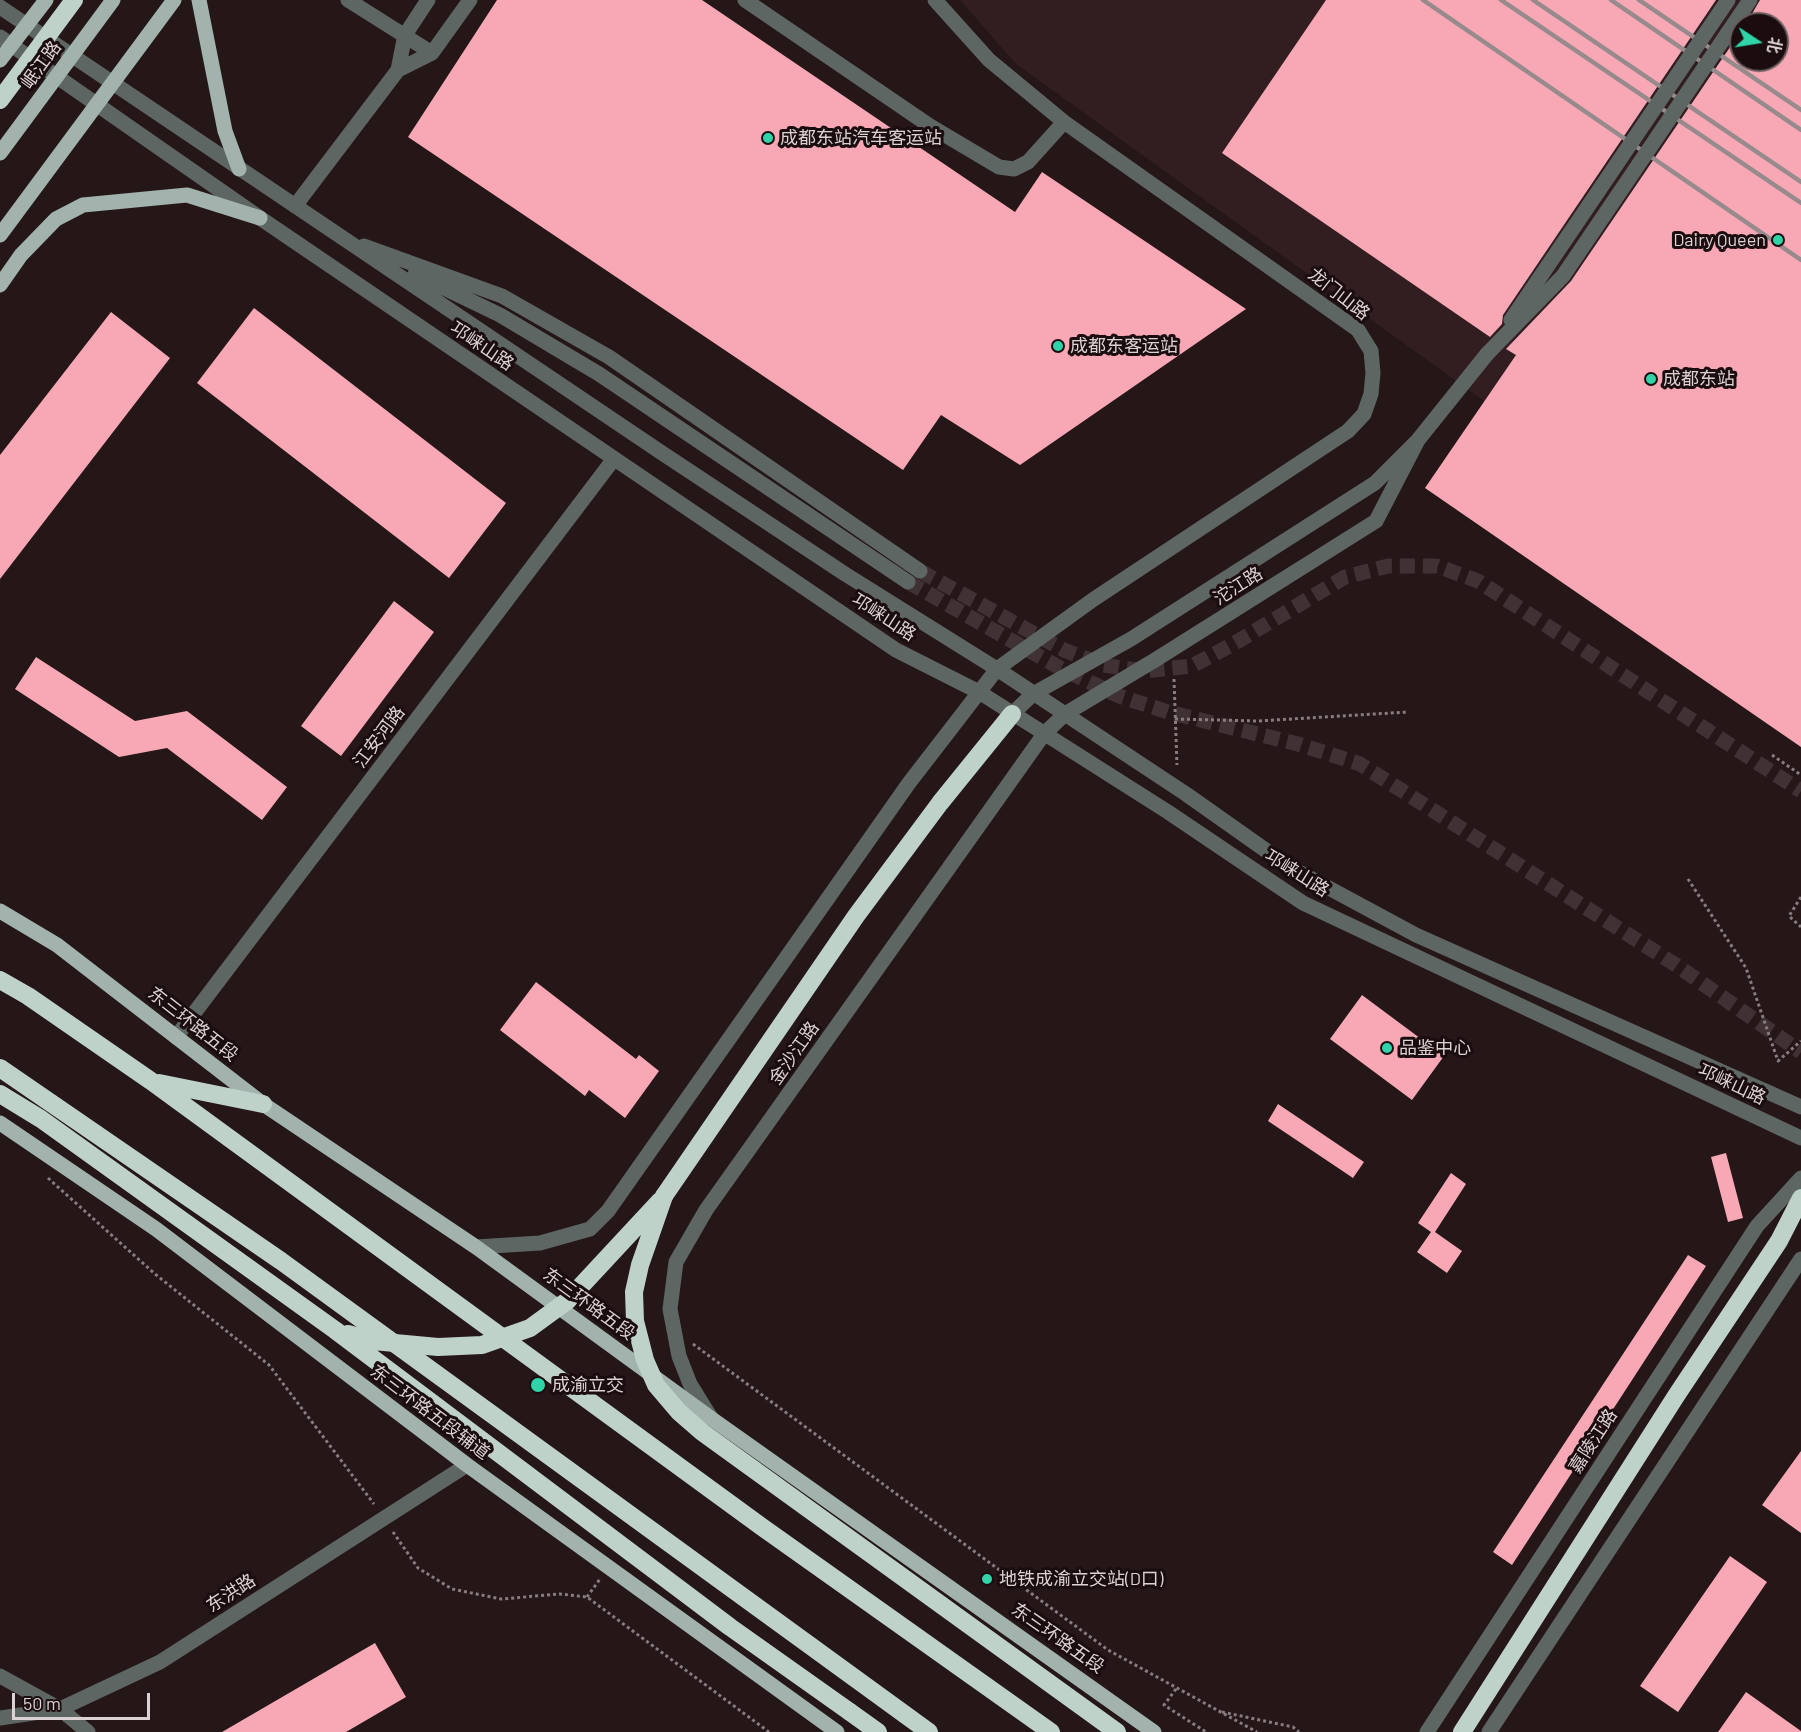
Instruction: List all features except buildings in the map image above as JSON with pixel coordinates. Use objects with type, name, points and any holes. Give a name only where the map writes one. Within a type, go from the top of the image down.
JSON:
[{"type":"highway","points":[[0,100],[74,0]]},
{"type":"highway","points":[[335,1330],[373,1341],[438,1347],[482,1346],[530,1328],[567,1301],[664,1196],[856,916],[940,802],[1012,714]]},
{"type":"highway","points":[[0,980],[28,996],[152,1081],[762,1527],[1051,1732]]},
{"type":"highway","points":[[0,1068],[281,1261],[929,1732]]},
{"type":"highway","points":[[152,1081],[263,1104]]},
{"type":"highway","points":[[0,1094],[41,1119],[335,1330],[730,1627],[879,1732]]},
{"type":"highway","points":[[664,1196],[640,1265],[634,1292],[635,1321],[645,1360],[656,1385],[679,1412],[702,1432],[1117,1732]]},
{"type":"highway","points":[[1462,1732],[1676,1396],[1779,1241],[1801,1198]]},
{"type":"main road","points":[[0,60],[6,41],[26,25],[46,0]]},
{"type":"main road","name":"岷江路","points":[[0,153],[113,0]]},
{"type":"main road","points":[[0,234],[174,0]]},
{"type":"main road","points":[[0,246],[181,0]]},
{"type":"main road","points":[[199,0],[225,131],[239,169]]},
{"type":"main road","points":[[0,285],[21,255],[56,219],[83,205],[187,195],[260,218]]},
{"type":"main road","name":"东三环路五段","points":[[0,911],[57,945],[263,1104],[476,1247],[712,1419],[1154,1732]]},
{"type":"main road","name":"东三环路五段辅道","points":[[0,1123],[156,1229],[467,1465],[837,1732]]},
{"type":"street","points":[[348,0],[432,53]]},
{"type":"street","points":[[295,206],[398,70],[405,35],[428,0]]},
{"type":"street","points":[[398,70],[432,53],[470,0]]},
{"type":"street","points":[[745,0],[987,162],[1014,169],[1028,162],[1064,122]]},
{"type":"street","name":"龙门山路","points":[[934,0],[989,60],[1064,122],[1358,330],[1371,351],[1373,373],[1371,394],[1364,414],[1348,430],[1094,599],[998,669]]},
{"type":"street","points":[[1012,714],[1033,693],[1131,639],[1375,483],[1418,440],[1487,354],[1728,0]]},
{"type":"street","points":[[1487,354],[1563,276],[1750,0]]},
{"type":"street","name":"邛崃山路","points":[[0,6],[117,88],[845,574],[998,669],[1186,794],[1288,866],[1416,935],[1801,1107]]},
{"type":"street","name":"邛崃山路","points":[[6,41],[613,460],[896,650],[979,692],[1168,812],[1303,903],[1801,1138]]},
{"type":"street","points":[[342,238],[502,296],[580,340],[609,357],[920,572]]},
{"type":"street","points":[[342,238],[500,315],[598,374],[908,582]]},
{"type":"street","name":"沱江路","points":[[1044,734],[1065,714],[1376,521],[1418,440]]},
{"type":"street","name":"江安河路","points":[[176,1037],[613,460]]},
{"type":"street","points":[[476,1247],[540,1243],[590,1229],[608,1211],[909,783],[998,669]]},
{"type":"street","name":"金沙江路","points":[[712,1419],[690,1384],[674,1331],[670,1309],[676,1262],[706,1210],[1044,734]]},
{"type":"street","name":"嘉陵江路","points":[[1427,1732],[1757,1226],[1801,1178]]},
{"type":"street","points":[[1490,1732],[1801,1259]]},
{"type":"street","name":"东洪路","points":[[0,1718],[60,1709],[160,1662],[467,1465]]},
{"type":"street","points":[[0,1676],[60,1709],[88,1732]]},
{"type":"path","points":[[1174,679],[1177,765]]},
{"type":"path","points":[[1175,718],[1258,722],[1408,712]]},
{"type":"path","points":[[1772,755],[1801,775]]},
{"type":"path","points":[[1688,879],[1746,968],[1778,1060],[1801,1041]]},
{"type":"path","points":[[1801,897],[1789,916],[1801,927]]},
{"type":"path","points":[[42,1174],[155,1274],[269,1365],[384,1517],[418,1568],[452,1589],[501,1599],[560,1594],[587,1597],[769,1732]]},
{"type":"path","points":[[674,1331],[1108,1650],[1257,1732]]},
{"type":"path","points":[[1177,1688],[1164,1705],[1206,1732]]},
{"type":"path","points":[[1218,1711],[1293,1727],[1299,1732]]},
{"type":"shaded area","points":[[960,0],[1801,0],[1801,746],[1425,488],[1484,401],[1016,64]]},
{"type":"tunnel","points":[[920,571],[1064,650],[1103,665],[1144,671],[1192,666],[1345,577],[1388,566],[1437,566],[1478,581],[1801,791]]},
{"type":"tunnel","points":[[908,582],[1060,668],[1119,696],[1168,712],[1298,744],[1360,764],[1676,965],[1801,1052]]},
{"type":"railway","points":[[1423,0],[1801,260]]},
{"type":"railway","points":[[1501,0],[1801,203]]},
{"type":"railway","points":[[1533,0],[1801,182]]},
{"type":"railway","points":[[1611,0],[1801,130]]},
{"type":"railway","points":[[1639,0],[1801,110]]},
{"type":"place","name":"成都东站汽车客运站","points":[[768,138]]},
{"type":"place","name":"Dairy Queen","points":[[1778,240]]},
{"type":"place","name":"成都东客运站","points":[[1058,346]]},
{"type":"place","name":"成都东站","points":[[1651,379]]},
{"type":"place","name":"品鉴中心","points":[[1387,1048]]},
{"type":"place","name":"成渝立交","points":[[538,1385]]},
{"type":"place","name":"地铁成渝立交站(D口)","points":[[987,1579]]}]
